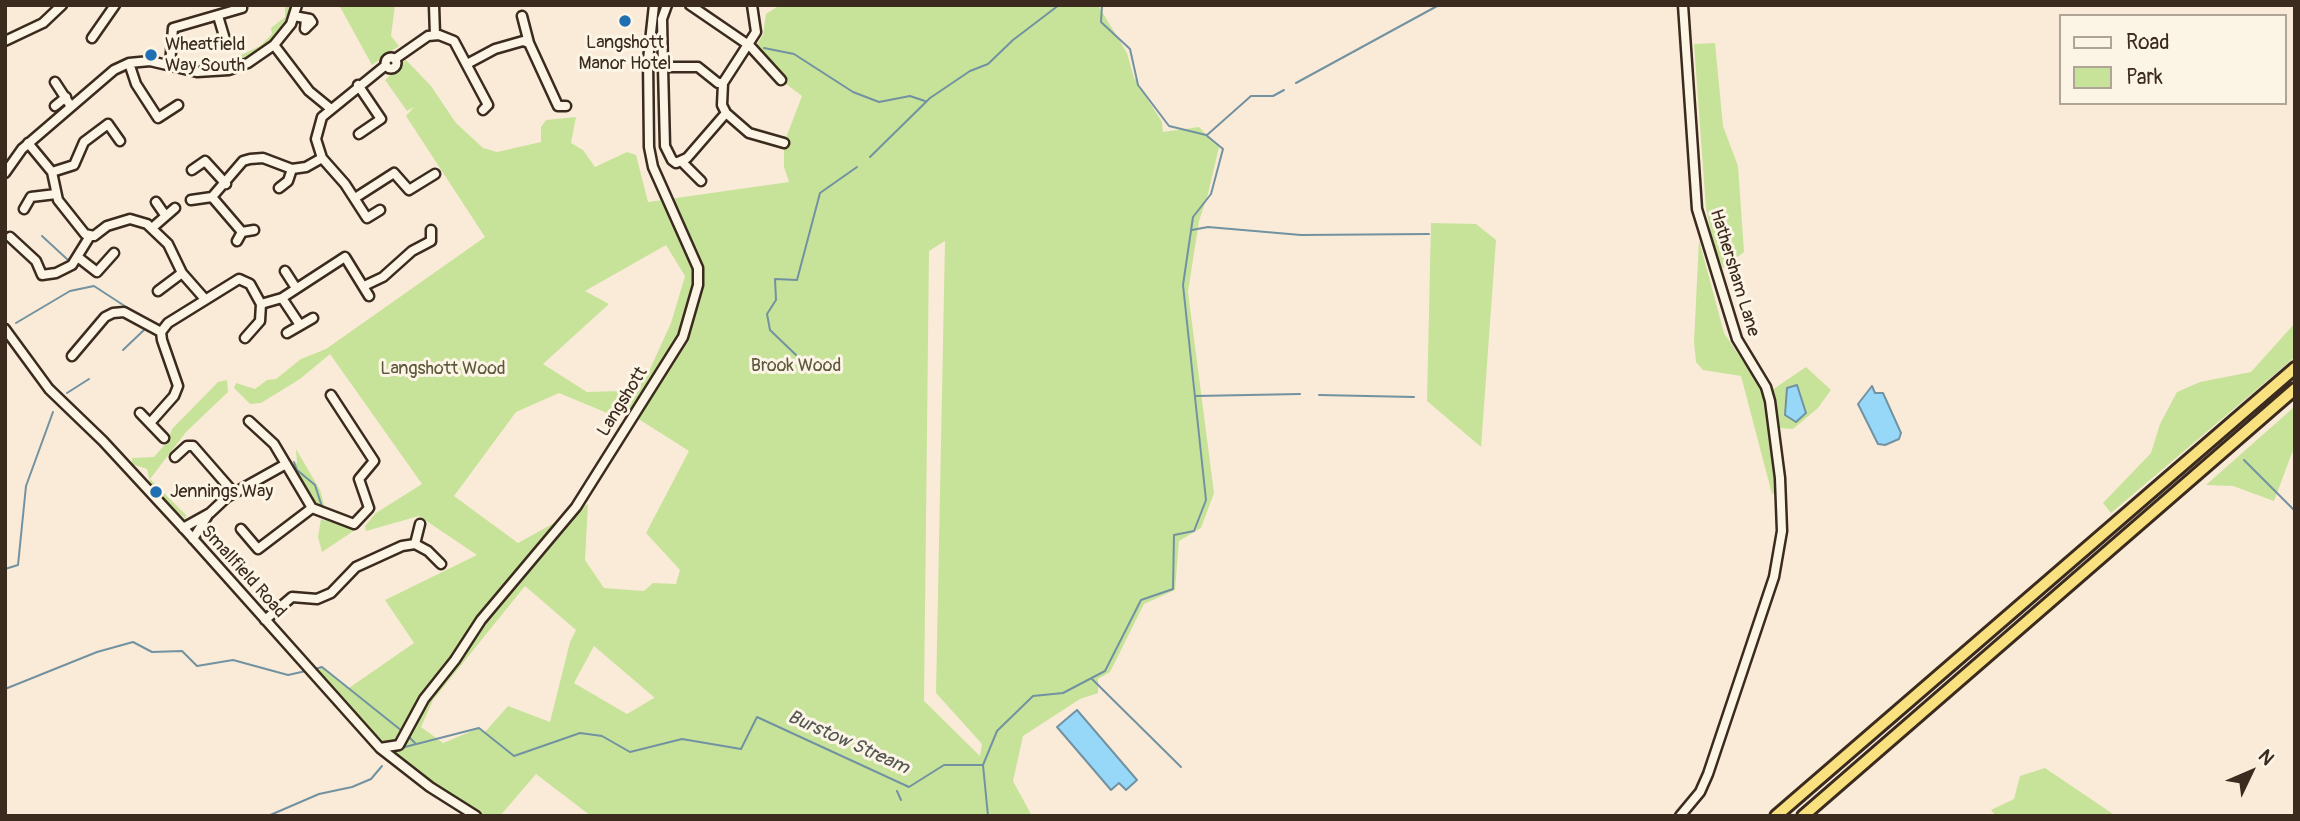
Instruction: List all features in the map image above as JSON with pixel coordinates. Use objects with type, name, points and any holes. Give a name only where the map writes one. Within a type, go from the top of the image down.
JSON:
[{"type":"highway","points":[[1776,816],[2295,368]]},
{"type":"highway","points":[[1803,816],[2295,389]]},
{"type":"street","points":[[5,41],[43,23],[62,5]]},
{"type":"street","points":[[92,38],[115,5]]},
{"type":"street","points":[[55,106],[68,101],[129,63],[170,64],[197,72],[220,73],[247,63],[274,45],[295,16],[296,5]]},
{"type":"street","points":[[434,5],[435,35]]},
{"type":"street","name":"Langshott","points":[[380,748],[399,745],[424,699],[488,611],[576,507],[683,337],[698,285],[693,255],[653,167],[649,147],[649,60],[654,5]]},
{"type":"street","points":[[667,5],[662,19],[665,146],[672,160],[682,162],[726,113]]},
{"type":"street","points":[[690,5],[750,46],[781,80]]},
{"type":"street","points":[[752,5],[757,24],[750,46],[723,83],[722,105],[726,113],[755,136],[784,143]]},
{"type":"street","name":"Hathersham Lane","points":[[1680,816],[1700,792],[1708,774],[1774,577],[1782,531],[1780,478],[1770,401],[1766,387],[1737,339],[1697,209],[1683,5]]},
{"type":"street","points":[[170,64],[173,28],[242,8]]},
{"type":"street","points":[[218,16],[227,46]]},
{"type":"street","points":[[295,16],[306,19]]},
{"type":"street","points":[[522,16],[526,42],[562,106],[549,111]]},
{"type":"street","points":[[380,210],[367,218],[355,198],[322,158],[316,139],[319,124],[331,109],[386,65],[387,58],[395,59],[422,40],[435,35],[454,41],[488,105]]},
{"type":"street","points":[[467,64],[495,50],[526,42]]},
{"type":"street","points":[[274,45],[309,90],[331,109]]},
{"type":"street","points":[[129,63],[136,84],[158,118],[178,105]]},
{"type":"street","points":[[663,67],[698,67],[718,83],[723,83]]},
{"type":"street","points":[[55,82],[68,101]]},
{"type":"street","points":[[358,85],[381,119],[359,134]]},
{"type":"street","points":[[5,173],[68,101]]},
{"type":"street","points":[[52,173],[74,165],[84,142],[108,124],[120,141]]},
{"type":"street","points":[[28,144],[52,173],[56,194],[71,220],[89,236]]},
{"type":"street","points":[[191,200],[212,197],[238,167],[250,159],[263,158],[292,169],[306,167],[322,158]]},
{"type":"street","points":[[192,170],[205,161],[226,184]]},
{"type":"street","points":[[682,162],[701,181]]},
{"type":"street","points":[[279,188],[288,181],[292,169]]},
{"type":"street","points":[[355,198],[394,173],[411,192],[434,174],[438,184]]},
{"type":"street","points":[[24,209],[31,197],[56,194]]},
{"type":"street","points":[[212,197],[242,232]]},
{"type":"street","points":[[156,202],[165,215]]},
{"type":"street","points":[[152,228],[175,208]]},
{"type":"street","points":[[32,277],[64,270],[79,258],[89,236],[130,219],[152,228],[168,244],[183,273],[204,298]]},
{"type":"street","points":[[242,232],[254,230]]},
{"type":"street","points":[[431,230],[431,241]]},
{"type":"street","points":[[237,241],[242,232]]},
{"type":"street","points":[[9,237],[14,247],[36,261],[41,275]]},
{"type":"street","points":[[431,241],[440,247]]},
{"type":"street","points":[[363,286],[383,277],[412,251],[431,241]]},
{"type":"street","points":[[79,258],[97,272],[114,253]]},
{"type":"street","points":[[261,304],[282,298],[343,253],[369,296]]},
{"type":"street","points":[[285,271],[296,288]]},
{"type":"street","points":[[158,291],[183,273]]},
{"type":"street","points":[[161,332],[168,323],[204,298],[239,279],[250,284],[261,304],[260,321],[245,338]]},
{"type":"street","points":[[282,298],[300,326]]},
{"type":"street","points":[[72,356],[97,325],[113,313],[124,312],[161,332],[178,386],[174,396],[150,423]]},
{"type":"street","points":[[287,333],[313,318]]},
{"type":"street","name":"Smallfield Road","points":[[5,329],[49,389],[103,441],[380,748],[420,780],[476,816]]},
{"type":"street","points":[[249,421],[274,444],[312,508],[326,516],[354,524],[369,508],[359,479],[375,462],[335,409],[331,395]]},
{"type":"street","points":[[140,414],[164,438]]},
{"type":"street","points":[[175,457],[187,446],[192,446],[234,493]]},
{"type":"street","points":[[183,528],[210,513],[234,493],[286,464]]},
{"type":"street","points":[[241,529],[259,552],[312,508]]},
{"type":"street","points":[[193,539],[210,513]]},
{"type":"street","points":[[415,544],[419,524]]},
{"type":"street","points":[[265,620],[292,597],[317,599],[325,596],[356,567],[402,546],[415,544],[428,551],[441,564]]},
{"type":"green space","points":[[285,5],[293,5],[287,25],[278,38],[246,60],[220,69],[183,64],[182,61],[190,60],[222,64],[260,46],[272,34],[271,28],[285,17]]},
{"type":"green space","points":[[339,5],[395,5],[391,36],[399,46],[372,65]]},
{"type":"green space","points":[[780,5],[1098,5],[1127,53],[1134,78],[1162,122],[1163,132],[1199,127],[1219,147],[1199,221],[1188,292],[1214,493],[1201,528],[1179,541],[1175,590],[1144,604],[1110,672],[1098,679],[1098,693],[1080,699],[1023,736],[1013,781],[1032,816],[591,816],[536,774],[500,816],[476,816],[380,748],[314,675],[322,667],[349,688],[414,643],[385,600],[477,555],[419,516],[366,531],[365,526],[376,513],[422,484],[330,354],[300,379],[261,403],[250,404],[234,388],[236,383],[255,389],[267,380],[276,379],[301,359],[326,349],[485,237],[406,116],[414,107],[407,111],[385,80],[406,60],[431,86],[456,123],[483,148],[497,152],[541,142],[541,127],[546,120],[576,117],[571,143],[583,150],[595,167],[627,152],[636,155],[648,202],[789,182],[784,167],[784,143],[802,96],[781,80],[753,50],[763,35],[766,14]],"holes":[[[945,241],[936,693],[982,744],[980,756],[924,701],[929,251]],[[666,245],[685,276],[671,323],[645,380],[620,391],[587,392],[543,364],[609,304],[585,291]],[[559,393],[612,415],[629,413],[689,451],[646,533],[680,570],[676,584],[653,583],[644,591],[604,588],[585,560],[588,504],[518,543],[454,496],[516,412]],[[525,586],[576,630],[570,642],[550,722],[508,706],[485,732],[479,728],[443,743],[421,727],[433,700]],[[594,646],[655,698],[627,714],[574,683]]]},
{"type":"green space","points":[[1715,43],[1723,126],[1738,166],[1744,252],[1723,268],[1714,248],[1706,208],[1694,44]]},
{"type":"green space","points":[[1431,223],[1476,224],[1496,240],[1481,447],[1427,401]]},
{"type":"green space","points":[[1699,240],[1724,333],[1762,390],[1776,493],[1772,494],[1741,376],[1703,370],[1696,362],[1694,342]]},
{"type":"green space","points":[[2295,323],[2295,357],[2111,513],[2103,503],[2151,453],[2160,424],[2177,392],[2200,382],[2251,372]]},
{"type":"green space","points":[[1806,367],[1831,390],[1818,408],[1793,429],[1779,428],[1772,390]]},
{"type":"green space","points":[[227,380],[228,392],[186,432],[150,479],[186,515],[186,519],[152,490],[147,469],[132,464],[132,458],[154,457],[167,442],[172,429],[218,382]]},
{"type":"green space","points":[[2293,408],[2295,445],[2274,501],[2233,486],[2206,485]]},
{"type":"green space","points":[[296,449],[320,490],[325,508],[314,501],[288,459],[287,456],[293,464],[297,463]]},
{"type":"green space","points":[[321,519],[355,530],[322,552],[318,537]]},
{"type":"green space","points":[[2045,768],[2116,816],[1996,816],[1991,810],[2014,799],[2020,776]]},
{"type":"water","points":[[1797,385],[1806,413],[1796,422],[1785,415],[1787,388]]},
{"type":"water","points":[[1872,386],[1875,393],[1883,393],[1901,433],[1899,439],[1885,445],[1878,444],[1858,404]]},
{"type":"water","points":[[1077,710],[1137,780],[1126,790],[1119,783],[1111,790],[1057,727]]},
{"type":"waterway","points":[[870,157],[930,98],[970,71],[988,64],[1013,40],[1059,5]]},
{"type":"waterway","name":"Burstow Stream","points":[[988,816],[983,765],[997,731],[1033,696],[1063,693],[1105,671],[1141,600],[1173,589],[1174,535],[1194,531],[1206,500],[1183,285],[1193,217],[1211,194],[1223,149],[1206,135],[1169,126],[1138,85],[1130,49],[1101,22],[1102,5]]},
{"type":"waterway","points":[[1296,83],[1439,5]]},
{"type":"waterway","points":[[764,48],[794,54],[853,92],[879,102],[910,96],[925,101]]},
{"type":"waterway","points":[[1207,135],[1251,96],[1273,96],[1284,90]]},
{"type":"waterway","points":[[796,355],[770,330],[767,314],[776,300],[775,279],[797,280],[820,193],[857,167]]},
{"type":"waterway","points":[[1192,230],[1208,227],[1301,235],[1429,234]]},
{"type":"waterway","points":[[42,236],[68,260]]},
{"type":"waterway","points":[[16,323],[70,291],[94,286],[140,316]]},
{"type":"waterway","points":[[123,350],[145,329]]},
{"type":"waterway","points":[[67,393],[89,379]]},
{"type":"waterway","points":[[1196,396],[1300,394]]},
{"type":"waterway","points":[[1319,395],[1414,397]]},
{"type":"waterway","points":[[5,569],[18,565],[26,486],[53,412]]},
{"type":"waterway","points":[[2244,460],[2295,511]]},
{"type":"waterway","points":[[294,462],[297,470],[315,485],[323,510]]},
{"type":"waterway","name":"Burstow Stream","points":[[5,689],[97,652],[133,642],[152,652],[182,651],[197,666],[233,660],[288,675],[306,671]]},
{"type":"waterway","name":"Burstow Stream","points":[[315,669],[322,667],[402,731]]},
{"type":"waterway","points":[[1092,679],[1181,767]]},
{"type":"waterway","name":"Burstow Stream","points":[[397,749],[479,728],[514,756],[580,733],[602,736],[630,752],[682,739],[741,749],[757,717],[909,787],[944,765],[982,765]]},
{"type":"waterway","name":"Burstow Stream","points":[[407,735],[415,743]]},
{"type":"waterway","points":[[268,816],[319,794],[352,787],[371,779],[382,766]]},
{"type":"waterway","points":[[897,791],[901,800]]},
{"type":"place","name":"Langshott Manor Hotel","points":[[625,21]]},
{"type":"place","name":"Wheatfield Way South","points":[[151,55]]},
{"type":"place","name":"Jennings Way","points":[[156,492]]},
{"type":"park label","name":"Brook Wood","points":[[796,366]]},
{"type":"park label","name":"Langshott Wood","points":[[443,369]]}]
